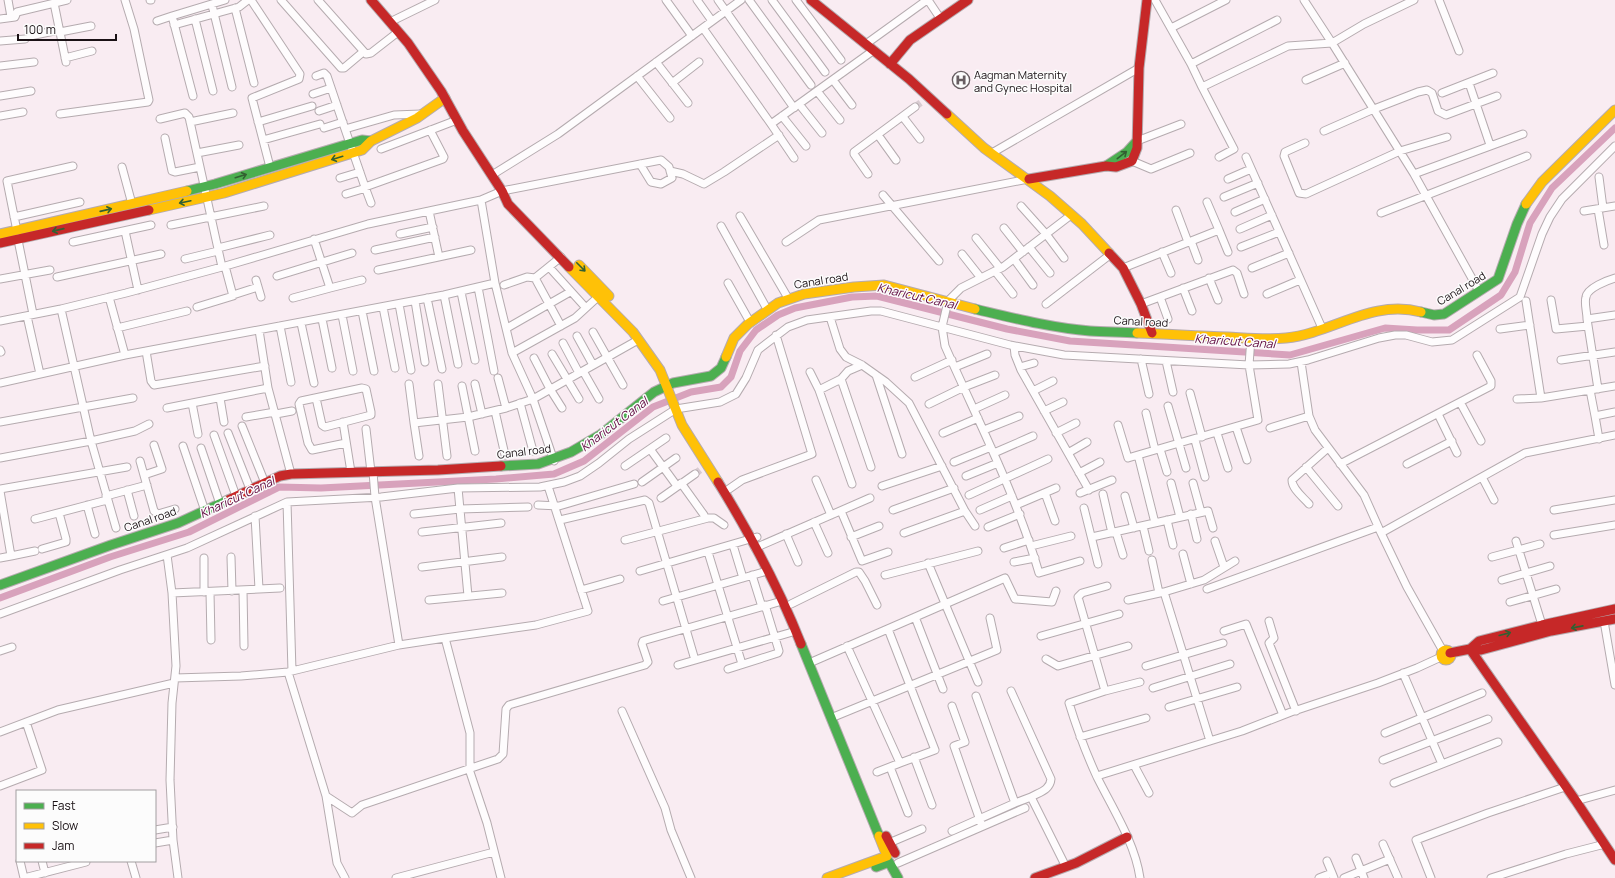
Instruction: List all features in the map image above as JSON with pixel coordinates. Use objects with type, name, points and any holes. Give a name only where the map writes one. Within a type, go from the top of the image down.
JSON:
[{"type":"street","points":[[8,0],[11,17]]},
{"type":"street","points":[[0,19],[15,17],[17,12],[67,0]]},
{"type":"street","points":[[60,114],[148,102],[149,100],[134,29],[125,0]]},
{"type":"street","points":[[157,21],[225,0]]},
{"type":"street","points":[[174,25],[235,8],[250,0],[300,74],[298,79],[252,98],[270,167]]},
{"type":"street","points":[[281,0],[341,68],[344,68],[363,52]]},
{"type":"street","points":[[318,0],[366,54],[371,53],[398,32]]},
{"type":"street","points":[[371,0],[408,43],[437,85],[457,120],[502,191],[508,204],[599,296],[638,340],[670,386]]},
{"type":"street","points":[[390,22],[435,0]]},
{"type":"street","points":[[666,0],[692,36]]},
{"type":"street","points":[[696,0],[712,21]]},
{"type":"street","points":[[718,0],[797,106],[822,133]]},
{"type":"street","points":[[492,175],[558,134],[741,0]]},
{"type":"street","points":[[749,0],[811,85]]},
{"type":"street","points":[[772,0],[825,72]]},
{"type":"street","points":[[796,0],[841,60]]},
{"type":"street","points":[[812,0],[890,64],[926,99],[992,153],[1029,179],[1082,224],[1123,268],[1141,304],[1152,333]]},
{"type":"street","points":[[771,124],[833,80],[870,47],[928,0],[940,18]]},
{"type":"street","points":[[890,64],[910,40],[968,0]]},
{"type":"street","points":[[786,242],[818,220],[1029,179],[1106,166],[1116,167],[1132,161],[1137,148],[1139,68],[1147,0]]},
{"type":"street","points":[[1155,0],[1191,64],[1234,149],[1219,157]]},
{"type":"street","points":[[1171,28],[1226,0]]},
{"type":"street","points":[[1304,0],[1414,174],[1479,291]]},
{"type":"street","points":[[1202,87],[1288,46],[1332,44],[1364,24],[1414,0]]},
{"type":"street","points":[[1439,0],[1459,51]]},
{"type":"street","points":[[54,3],[65,60],[92,51]]},
{"type":"street","points":[[212,5],[232,87]]},
{"type":"street","points":[[235,8],[254,83]]},
{"type":"street","points":[[172,16],[193,96]]},
{"type":"street","points":[[194,19],[213,91]]},
{"type":"street","points":[[1191,64],[1277,20]]},
{"type":"street","points":[[0,41],[91,26]]},
{"type":"street","points":[[703,28],[794,158]]},
{"type":"street","points":[[0,66],[34,62]]},
{"type":"street","points":[[656,62],[688,103]]},
{"type":"street","points":[[672,83],[699,62]]},
{"type":"street","points":[[1306,80],[1345,63]]},
{"type":"street","points":[[992,153],[1139,68]]},
{"type":"street","points":[[316,76],[324,73],[326,74],[371,203]]},
{"type":"street","points":[[1442,93],[1493,73]]},
{"type":"street","points":[[638,76],[670,118]]},
{"type":"street","points":[[833,80],[852,105]]},
{"type":"street","points":[[1469,82],[1490,145]]},
{"type":"street","points":[[313,94],[331,88]]},
{"type":"street","points":[[1324,131],[1418,92],[1428,90],[1432,93],[1438,111],[1446,115],[1497,96]]},
{"type":"street","points":[[0,96],[31,91]]},
{"type":"street","points":[[817,91],[840,120]]},
{"type":"street","points":[[0,234],[17,235],[206,198],[224,193],[362,150],[371,141],[400,128],[445,98]]},
{"type":"street","points":[[319,111],[337,105]]},
{"type":"street","points":[[258,122],[312,106]]},
{"type":"street","points":[[868,174],[854,152],[915,107]]},
{"type":"street","name":"Canal road","points":[[0,585],[111,545],[178,523],[280,476],[291,474],[438,470],[538,464],[554,460],[584,447],[654,392],[718,373],[723,365],[732,341],[738,333],[775,303],[802,294],[869,285],[884,285],[947,303],[1016,319],[1068,328],[1251,341],[1286,338],[1372,312],[1393,308],[1410,309],[1434,315],[1444,314],[1498,279],[1517,224],[1527,203],[1542,182],[1615,110]]},
{"type":"street","points":[[0,116],[23,112]]},
{"type":"street","points":[[160,118],[185,113],[188,114],[218,250],[233,295]]},
{"type":"street","points":[[190,122],[233,113]]},
{"type":"street","points":[[263,140],[322,126],[344,126],[394,115],[423,114]]},
{"type":"street","points":[[782,116],[806,146]]},
{"type":"street","points":[[903,117],[920,139]]},
{"type":"street","points":[[381,149],[457,120]]},
{"type":"street","points":[[1106,166],[1127,152],[1137,141],[1181,124]]},
{"type":"street","points":[[346,194],[443,160],[444,157],[430,130]]},
{"type":"street","points":[[1414,174],[1523,134]]},
{"type":"street","points":[[670,171],[683,174],[704,184],[779,135]]},
{"type":"street","points":[[878,135],[896,160]]},
{"type":"street","points":[[1305,143],[1285,152],[1284,156],[1299,193],[1306,194],[1400,151],[1447,137]]},
{"type":"street","points":[[165,138],[172,171],[175,172],[200,167]]},
{"type":"street","points":[[0,243],[17,235],[204,186],[362,140],[371,141]]},
{"type":"street","points":[[197,153],[239,145]]},
{"type":"street","points":[[0,614],[120,570],[187,548],[288,502],[375,497],[458,488],[540,487],[564,482],[580,476],[599,463],[629,438],[678,408],[720,402],[736,394],[746,378],[758,350],[795,324],[830,317],[881,311],[1014,346],[1064,355],[1166,360],[1289,364],[1301,362],[1378,338],[1395,335],[1432,342],[1452,340],[1520,297],[1542,234],[1550,216],[1562,199],[1615,146]]},
{"type":"street","points":[[1132,161],[1151,169],[1190,153]]},
{"type":"street","points":[[1381,213],[1527,156]]},
{"type":"street","points":[[1246,157],[1322,328]]},
{"type":"street","points":[[0,321],[61,309],[138,290],[368,224],[481,200],[502,191],[640,164],[661,160],[669,167],[672,178],[661,184],[651,182],[640,164]]},
{"type":"street","points":[[40,374],[7,181],[73,166]]},
{"type":"street","points":[[122,167],[132,204]]},
{"type":"street","points":[[1228,179],[1251,169]]},
{"type":"street","points":[[340,178],[360,172]]},
{"type":"street","points":[[1599,177],[1600,208],[1604,245]]},
{"type":"street","points":[[1224,197],[1258,183]]},
{"type":"street","points":[[502,191],[513,199],[595,281],[638,327],[665,365],[682,425],[701,470],[756,542],[767,571],[786,602],[796,631],[893,859],[904,878]]},
{"type":"street","points":[[883,195],[939,260]]},
{"type":"street","points":[[1235,212],[1265,199]]},
{"type":"street","points":[[481,200],[495,283],[512,353],[533,398],[554,460]]},
{"type":"street","points":[[14,217],[80,202]]},
{"type":"street","points":[[1207,202],[1228,252]]},
{"type":"street","points":[[171,225],[264,206]]},
{"type":"street","points":[[1021,206],[1046,234],[1064,258]]},
{"type":"street","points":[[1584,211],[1615,206]]},
{"type":"street","points":[[1176,210],[1198,260]]},
{"type":"street","points":[[429,211],[439,257]]},
{"type":"street","points":[[1071,215],[1014,259],[961,288],[947,303],[942,327],[946,346],[953,364],[984,430],[1020,514],[1039,572],[1080,561]]},
{"type":"street","points":[[1240,229],[1272,215]]},
{"type":"street","points":[[740,216],[788,298]]},
{"type":"street","points":[[73,242],[151,225]]},
{"type":"street","points":[[721,226],[768,309]]},
{"type":"street","points":[[400,234],[432,227]]},
{"type":"street","points":[[1004,228],[1050,273]]},
{"type":"street","points":[[125,230],[138,290]]},
{"type":"street","points":[[1123,268],[1219,230]]},
{"type":"street","points":[[1241,247],[1279,232]]},
{"type":"street","points":[[185,259],[270,235]]},
{"type":"street","points":[[375,250],[435,237]]},
{"type":"street","points":[[976,238],[998,269],[1013,294]]},
{"type":"street","points":[[314,240],[330,288]]},
{"type":"street","points":[[378,270],[471,250]]},
{"type":"street","points":[[1162,252],[1171,273]]},
{"type":"street","points":[[277,276],[352,253]]},
{"type":"street","points":[[1252,268],[1289,253]]},
{"type":"street","points":[[57,277],[161,254]]},
{"type":"street","points":[[962,254],[981,278]]},
{"type":"street","points":[[1046,304],[1111,254]]},
{"type":"street","points":[[504,285],[527,277],[535,278],[561,257]]},
{"type":"street","points":[[1014,259],[1033,285]]},
{"type":"street","points":[[549,268],[586,308]]},
{"type":"street","points":[[0,279],[50,270]]},
{"type":"street","points":[[1141,304],[1233,270],[1237,274],[1244,294]]},
{"type":"street","points":[[535,278],[561,326]]},
{"type":"street","points":[[1209,278],[1218,300]]},
{"type":"street","points":[[1599,439],[1595,416],[1592,356],[1586,297],[1588,292],[1606,281],[1615,278]]},
{"type":"street","points":[[293,298],[362,280]]},
{"type":"street","points":[[1267,294],[1300,280]]},
{"type":"street","points":[[0,383],[125,355],[415,301],[461,292],[495,283]]},
{"type":"street","points":[[728,283],[750,322]]},
{"type":"street","points":[[197,307],[233,297],[233,295],[257,284],[261,297]]},
{"type":"street","points":[[478,287],[494,371]]},
{"type":"street","points":[[1183,288],[1192,310]]},
{"type":"street","points":[[461,292],[475,360]]},
{"type":"street","points":[[507,328],[570,292]]},
{"type":"street","points":[[444,295],[458,364]]},
{"type":"street","points":[[512,353],[575,318],[599,296]]},
{"type":"street","points":[[109,297],[125,355]]},
{"type":"street","points":[[1160,297],[1168,319]]},
{"type":"street","points":[[428,298],[442,369]]},
{"type":"street","points":[[1551,300],[1557,330],[1615,315]]},
{"type":"street","points":[[415,301],[425,362]]},
{"type":"street","points":[[1526,301],[1541,398]]},
{"type":"street","points":[[399,304],[411,370]]},
{"type":"street","points":[[384,307],[396,368]]},
{"type":"street","points":[[61,309],[91,441],[106,498],[116,528]]},
{"type":"street","points":[[117,328],[187,311]]},
{"type":"street","points":[[362,311],[374,371]]},
{"type":"street","points":[[342,315],[353,371]]},
{"type":"street","points":[[830,317],[840,349],[846,357],[862,365],[886,382],[910,403],[965,511],[975,526]]},
{"type":"street","points":[[322,319],[332,368]]},
{"type":"street","points":[[301,323],[314,383]]},
{"type":"street","points":[[1500,329],[1530,325]]},
{"type":"street","points":[[280,326],[291,382]]},
{"type":"street","points":[[259,330],[268,388],[276,413],[291,474]]},
{"type":"street","points":[[593,332],[623,384]]},
{"type":"street","points":[[577,336],[594,365]]},
{"type":"street","points":[[729,489],[742,480],[812,454],[776,336]]},
{"type":"street","points":[[414,423],[468,417],[495,411],[520,403],[533,398],[567,380],[638,340]]},
{"type":"street","points":[[1118,425],[1128,458],[1195,440],[1258,420],[1250,363],[1251,341]]},
{"type":"street","points":[[563,343],[599,399]]},
{"type":"street","points":[[1014,346],[1015,355],[1020,367],[1089,490]]},
{"type":"street","points":[[146,351],[151,381],[154,385],[265,366]]},
{"type":"street","points":[[1561,360],[1615,352]]},
{"type":"street","points":[[552,354],[579,399]]},
{"type":"street","points":[[915,377],[987,354]]},
{"type":"street","points":[[1340,464],[1491,386],[1491,381],[1477,355]]},
{"type":"street","points":[[534,358],[562,408]]},
{"type":"street","points":[[1141,359],[1149,394]]},
{"type":"street","points":[[1166,360],[1173,392]]},
{"type":"street","points":[[1301,362],[1309,416],[1315,430],[1364,494],[1410,594],[1445,654]]},
{"type":"street","points":[[1020,367],[1034,363]]},
{"type":"street","points":[[819,390],[841,379],[848,371],[862,365]]},
{"type":"street","points":[[810,372],[819,390],[852,484]]},
{"type":"street","points":[[876,375],[902,454]]},
{"type":"street","points":[[929,404],[964,387],[995,375]]},
{"type":"street","points":[[498,378],[506,408]]},
{"type":"street","points":[[841,379],[871,467]]},
{"type":"street","points":[[1033,391],[1053,381]]},
{"type":"street","points":[[409,384],[418,456]]},
{"type":"street","points":[[438,384],[447,456]]},
{"type":"street","points":[[475,384],[482,414]]},
{"type":"street","points":[[462,386],[475,451]]},
{"type":"street","points":[[1517,399],[1541,398],[1615,386]]},
{"type":"street","points":[[167,408],[268,388]]},
{"type":"street","points":[[316,398],[323,426],[371,415],[366,389],[362,388],[300,401],[298,404],[310,448],[314,450],[346,443]]},
{"type":"street","points":[[1190,393],[1202,437]]},
{"type":"street","points":[[974,409],[1005,395]]},
{"type":"street","points":[[0,422],[133,398]]},
{"type":"street","points":[[220,398],[224,422]]},
{"type":"street","points":[[1044,412],[1063,402]]},
{"type":"street","points":[[1460,402],[1481,441]]},
{"type":"street","points":[[192,403],[198,434]]},
{"type":"street","points":[[520,403],[533,451]]},
{"type":"street","points":[[1168,406],[1186,468]]},
{"type":"street","points":[[678,408],[729,489],[814,661],[833,717],[889,843],[898,878]]},
{"type":"street","points":[[246,417],[292,411]]},
{"type":"street","points":[[495,411],[505,455]]},
{"type":"street","points":[[1595,416],[1615,412]]},
{"type":"street","points":[[1146,413],[1157,450],[1167,472]]},
{"type":"street","points":[[1438,414],[1457,454]]},
{"type":"street","points":[[984,430],[1019,416]]},
{"type":"street","points":[[1270,428],[1309,416]]},
{"type":"street","points":[[943,433],[978,418]]},
{"type":"street","points":[[343,422],[351,472]]},
{"type":"street","points":[[1056,432],[1076,423]]},
{"type":"street","points":[[0,458],[135,431],[149,424]]},
{"type":"street","points":[[242,426],[265,482]]},
{"type":"street","points":[[1236,427],[1247,460]]},
{"type":"street","points":[[366,429],[375,497],[399,645]]},
{"type":"street","points":[[228,433],[250,489]]},
{"type":"street","points":[[1217,433],[1228,468]]},
{"type":"street","points":[[214,435],[236,496]]},
{"type":"street","points":[[954,462],[1033,436]]},
{"type":"street","points":[[1207,589],[1380,530],[1525,453],[1615,436]]},
{"type":"street","points":[[626,466],[666,438]]},
{"type":"street","points":[[1195,440],[1205,477]]},
{"type":"street","points":[[1407,464],[1452,441]]},
{"type":"street","points":[[1068,453],[1087,442]]},
{"type":"street","points":[[144,475],[162,469],[154,445]]},
{"type":"street","points":[[183,446],[205,511]]},
{"type":"street","points":[[202,448],[220,504]]},
{"type":"street","points":[[1309,504],[1295,489],[1292,480],[1328,448]]},
{"type":"street","points":[[650,449],[663,468],[704,514]]},
{"type":"street","points":[[1138,455],[1155,523]]},
{"type":"street","points":[[642,482],[676,458]]},
{"type":"street","points":[[968,495],[1048,459]]},
{"type":"street","points":[[140,461],[154,512],[158,514],[175,509]]},
{"type":"street","points":[[1079,473],[1100,462]]},
{"type":"street","points":[[966,476],[998,463]]},
{"type":"street","points":[[882,486],[942,466]]},
{"type":"street","points":[[11,556],[2,524],[0,490],[127,467]]},
{"type":"street","points":[[1306,468],[1338,506]]},
{"type":"street","points":[[660,498],[701,470]]},
{"type":"street","points":[[1482,477],[1494,500]]},
{"type":"street","points":[[816,480],[831,515]]},
{"type":"street","points":[[1080,493],[1112,480]]},
{"type":"street","points":[[1171,483],[1180,517]]},
{"type":"street","points":[[1193,483],[1201,512]]},
{"type":"street","points":[[538,505],[558,506],[634,484]]},
{"type":"street","points":[[35,519],[87,505],[127,490],[146,485]]},
{"type":"street","points":[[0,732],[58,710],[174,680],[290,671],[399,645],[536,625],[588,611],[548,486]]},
{"type":"street","points":[[458,488],[468,596]]},
{"type":"street","points":[[893,510],[954,488]]},
{"type":"street","points":[[1016,505],[1056,488]]},
{"type":"street","points":[[127,490],[134,516]]},
{"type":"street","points":[[1045,493],[1055,521]]},
{"type":"street","points":[[1103,494],[1114,532],[1123,555]]},
{"type":"street","points":[[980,510],[1012,496]]},
{"type":"street","points":[[1125,496],[1134,528]]},
{"type":"street","points":[[640,571],[732,545],[756,542],[786,534],[870,498]]},
{"type":"street","points":[[560,520],[645,500],[649,503],[695,660]]},
{"type":"street","points":[[1554,510],[1615,500]]},
{"type":"street","points":[[288,502],[290,671],[326,796],[337,864],[345,878]]},
{"type":"street","points":[[87,505],[95,534]]},
{"type":"street","points":[[414,514],[460,509],[528,507]]},
{"type":"street","points":[[1084,508],[1098,564]]},
{"type":"street","points":[[841,511],[862,561],[888,552]]},
{"type":"street","points":[[904,533],[965,511]]},
{"type":"street","points":[[1092,537],[1208,511],[1213,528]]},
{"type":"street","points":[[0,558],[66,542],[59,513]]},
{"type":"street","points":[[988,527],[1020,514]]},
{"type":"street","points":[[1191,514],[1197,539]]},
{"type":"street","points":[[255,516],[259,589]]},
{"type":"street","points":[[625,540],[711,518],[724,525]]},
{"type":"street","points":[[1167,520],[1173,545]]},
{"type":"street","points":[[814,522],[828,553]]},
{"type":"street","points":[[422,532],[501,523]]},
{"type":"street","points":[[1554,535],[1615,525]]},
{"type":"street","points":[[852,537],[879,526]]},
{"type":"street","points":[[1143,526],[1149,551]]},
{"type":"street","points":[[786,534],[798,562]]},
{"type":"street","points":[[1004,548],[1071,536]]},
{"type":"street","points":[[1215,541],[1224,567]]},
{"type":"street","points":[[1516,541],[1543,629]]},
{"type":"street","points":[[1492,557],[1540,544]]},
{"type":"street","points":[[732,545],[743,578]]},
{"type":"street","points":[[885,575],[978,551]]},
{"type":"street","points":[[708,552],[742,664]]},
{"type":"street","points":[[1183,554],[1191,584]]},
{"type":"street","points":[[167,555],[172,593],[176,666],[172,703],[170,780],[173,840],[178,878]]},
{"type":"street","points":[[231,557],[232,591]]},
{"type":"street","points":[[422,567],[502,557]]},
{"type":"street","points":[[204,558],[211,640]]},
{"type":"street","points":[[1014,562],[1035,558]]},
{"type":"street","points":[[1152,560],[1161,593],[1184,656],[1210,741]]},
{"type":"street","points":[[1128,600],[1161,593],[1204,580],[1234,561]]},
{"type":"street","points":[[928,563],[978,682]]},
{"type":"street","points":[[1502,580],[1550,566]]},
{"type":"street","points":[[663,601],[767,571]]},
{"type":"street","points":[[326,796],[352,813],[362,805],[498,759],[503,754],[506,709],[509,705],[646,665],[648,662],[642,644],[643,641],[763,606],[786,602],[856,572],[859,572],[865,581],[876,605]]},
{"type":"street","points":[[728,669],[778,654],[779,651],[775,636],[752,576]]},
{"type":"street","points":[[814,661],[1005,578],[1015,599],[1052,602],[1056,591]]},
{"type":"street","points":[[581,590],[620,579]]},
{"type":"street","points":[[1105,692],[1078,597],[1082,593],[1107,586]]},
{"type":"street","points":[[172,593],[280,588]]},
{"type":"street","points":[[1510,602],[1556,589]]},
{"type":"street","points":[[243,590],[244,646]]},
{"type":"street","points":[[429,600],[502,593]]},
{"type":"street","points":[[1097,776],[1210,741],[1328,701],[1403,673],[1445,654],[1470,649],[1481,650],[1543,629],[1615,609]]},
{"type":"street","points":[[1041,636],[1119,614]]},
{"type":"street","points":[[915,617],[943,689]]},
{"type":"street","points":[[833,717],[997,650],[990,618]]},
{"type":"street","points":[[1543,629],[1615,619]]},
{"type":"street","points":[[1269,621],[1274,638],[1269,643],[1296,711]]},
{"type":"street","points":[[1604,621],[1611,640],[1615,680]]},
{"type":"street","points":[[1224,631],[1246,624],[1283,715]]},
{"type":"street","points":[[878,772],[914,757],[936,750],[888,629]]},
{"type":"street","points":[[678,665],[796,631]]},
{"type":"street","points":[[445,638],[470,733],[470,769],[501,878]]},
{"type":"street","points":[[1146,666],[1184,656],[1223,643]]},
{"type":"street","points":[[847,646],[900,763]]},
{"type":"street","points":[[1046,659],[1058,666],[1095,657],[1128,646]]},
{"type":"street","points":[[0,651],[12,647]]},
{"type":"street","points":[[1470,649],[1576,801],[1615,860]]},
{"type":"street","points":[[1153,688],[1230,664]]},
{"type":"street","points":[[1403,673],[1442,764]]},
{"type":"street","points":[[1140,682],[1069,703],[1080,737],[1097,776],[1127,837],[1139,870],[1140,878]]},
{"type":"street","points":[[1169,707],[1237,687]]},
{"type":"street","points":[[952,831],[1032,797],[1046,790],[1050,785],[1051,779],[1011,691]]},
{"type":"street","points":[[1385,733],[1482,693]]},
{"type":"street","points":[[976,696],[1015,803]]},
{"type":"street","points":[[952,706],[966,742],[954,746],[982,826]]},
{"type":"street","points":[[622,711],[664,808],[671,830],[691,878]]},
{"type":"street","points":[[1080,737],[1146,718]]},
{"type":"street","points":[[1383,760],[1488,719]]},
{"type":"street","points":[[0,786],[42,770],[26,722]]},
{"type":"street","points":[[1394,783],[1498,742]]},
{"type":"street","points":[[914,757],[932,805]]},
{"type":"street","points":[[1134,765],[1149,793]]},
{"type":"street","points":[[890,767],[908,813]]},
{"type":"street","points":[[1431,878],[1416,840],[1488,813],[1566,787]]},
{"type":"street","points":[[1576,801],[1615,790]]},
{"type":"street","points":[[1032,797],[1066,867]]},
{"type":"street","points":[[848,878],[893,859],[1026,808]]},
{"type":"street","points":[[156,830],[172,826]]},
{"type":"street","points":[[889,843],[922,829]]},
{"type":"street","points":[[1035,878],[1066,867],[1127,837]]},
{"type":"street","points":[[156,843],[173,840]]},
{"type":"street","points":[[1383,844],[1398,878]]},
{"type":"street","points":[[1491,878],[1566,854],[1605,844]]},
{"type":"street","points":[[396,878],[494,852]]},
{"type":"street","points":[[1356,858],[1362,874]]},
{"type":"street","points":[[827,878],[893,859]]},
{"type":"street","points":[[1344,878],[1362,874],[1390,859]]},
{"type":"street","points":[[1319,878],[1333,875],[1327,861]]},
{"type":"street","points":[[20,862],[24,878],[45,873],[63,864],[86,862]]},
{"type":"street","points":[[42,862],[45,873]]},
{"type":"street","points":[[131,862],[136,878]]},
{"type":"street","points":[[1139,870],[1147,878]]},
{"type":"waterway","name":"Kharicut Canal","points":[[0,598],[110,557],[189,532],[279,487],[321,488],[496,479],[554,474],[584,461],[653,407],[691,392],[721,387],[731,377],[740,351],[756,330],[778,315],[795,308],[852,297],[877,296],[1007,329],[1070,341],[1290,355],[1385,328],[1449,330],[1501,295],[1515,272],[1530,223],[1552,188],[1615,128]]},
{"type":"tunnel","points":[[915,107],[923,101]]},
{"type":"tunnel","points":[[695,474],[700,470]]},
{"type":"traffic: fast","points":[[187,191],[362,140],[371,141]]},
{"type":"traffic: fast","points":[[1106,166],[1127,152],[1137,141]]},
{"type":"traffic: fast","points":[[1421,312],[1434,315],[1444,314],[1498,279],[1517,224],[1526,204]]},
{"type":"traffic: fast","points":[[975,309],[1061,328],[1137,333]]},
{"type":"traffic: fast","points":[[501,466],[538,464],[571,452],[600,435],[654,392],[673,383],[711,376],[721,368],[726,357]]},
{"type":"traffic: fast","points":[[0,585],[111,545],[178,523],[228,500]]},
{"type":"traffic: fast","points":[[801,644],[879,836]]},
{"type":"traffic: fast","points":[[876,867],[889,862],[898,878]]},
{"type":"traffic: slow","points":[[149,210],[224,193],[362,150],[371,141],[417,118],[445,98]]},
{"type":"traffic: slow","points":[[1526,204],[1542,182],[1615,110]]},
{"type":"traffic: slow","points":[[947,114],[984,148],[1050,196],[1082,224],[1109,253]]},
{"type":"traffic: slow","points":[[0,234],[187,191]]},
{"type":"traffic: slow","points":[[579,265],[609,296]]},
{"type":"traffic: slow","points":[[569,267],[633,332],[660,370],[682,425],[718,482]]},
{"type":"traffic: slow","points":[[726,357],[734,338],[748,324],[778,303],[804,294],[854,287],[884,285],[975,309]]},
{"type":"traffic: slow","points":[[1137,333],[1279,339],[1303,335],[1369,313],[1403,309],[1421,312]]},
{"type":"traffic: slow","points":[[1446,650],[1451,655],[1446,660],[1441,655],[1446,650]]},
{"type":"traffic: slow","points":[[827,878],[887,856],[879,836]]},
{"type":"traffic: jam","points":[[371,0],[408,43],[441,91],[463,131],[502,191],[508,204],[569,267]]},
{"type":"traffic: jam","points":[[811,0],[909,79],[947,114]]},
{"type":"traffic: jam","points":[[890,64],[910,40],[968,0]]},
{"type":"traffic: jam","points":[[1029,179],[1106,166],[1116,167],[1132,161],[1137,148],[1139,68],[1147,0]]},
{"type":"traffic: jam","points":[[0,243],[149,210]]},
{"type":"traffic: jam","points":[[1109,253],[1123,268],[1141,304],[1152,333]]},
{"type":"traffic: jam","points":[[228,500],[280,476],[291,474],[438,470],[501,466]]},
{"type":"traffic: jam","points":[[718,482],[763,562],[783,602],[801,644]]},
{"type":"traffic: jam","points":[[1470,649],[1479,641],[1615,609]]},
{"type":"traffic: jam","points":[[1450,653],[1470,649],[1481,650],[1551,631],[1615,619]]},
{"type":"traffic: jam","points":[[1470,649],[1576,801],[1615,860]]},
{"type":"traffic: jam","points":[[886,836],[895,853]]},
{"type":"traffic: jam","points":[[1035,878],[1076,863],[1127,837]]},
{"type":"place","name":"Aagman Maternity and Gynec Hospital","points":[[961,80]]}]
